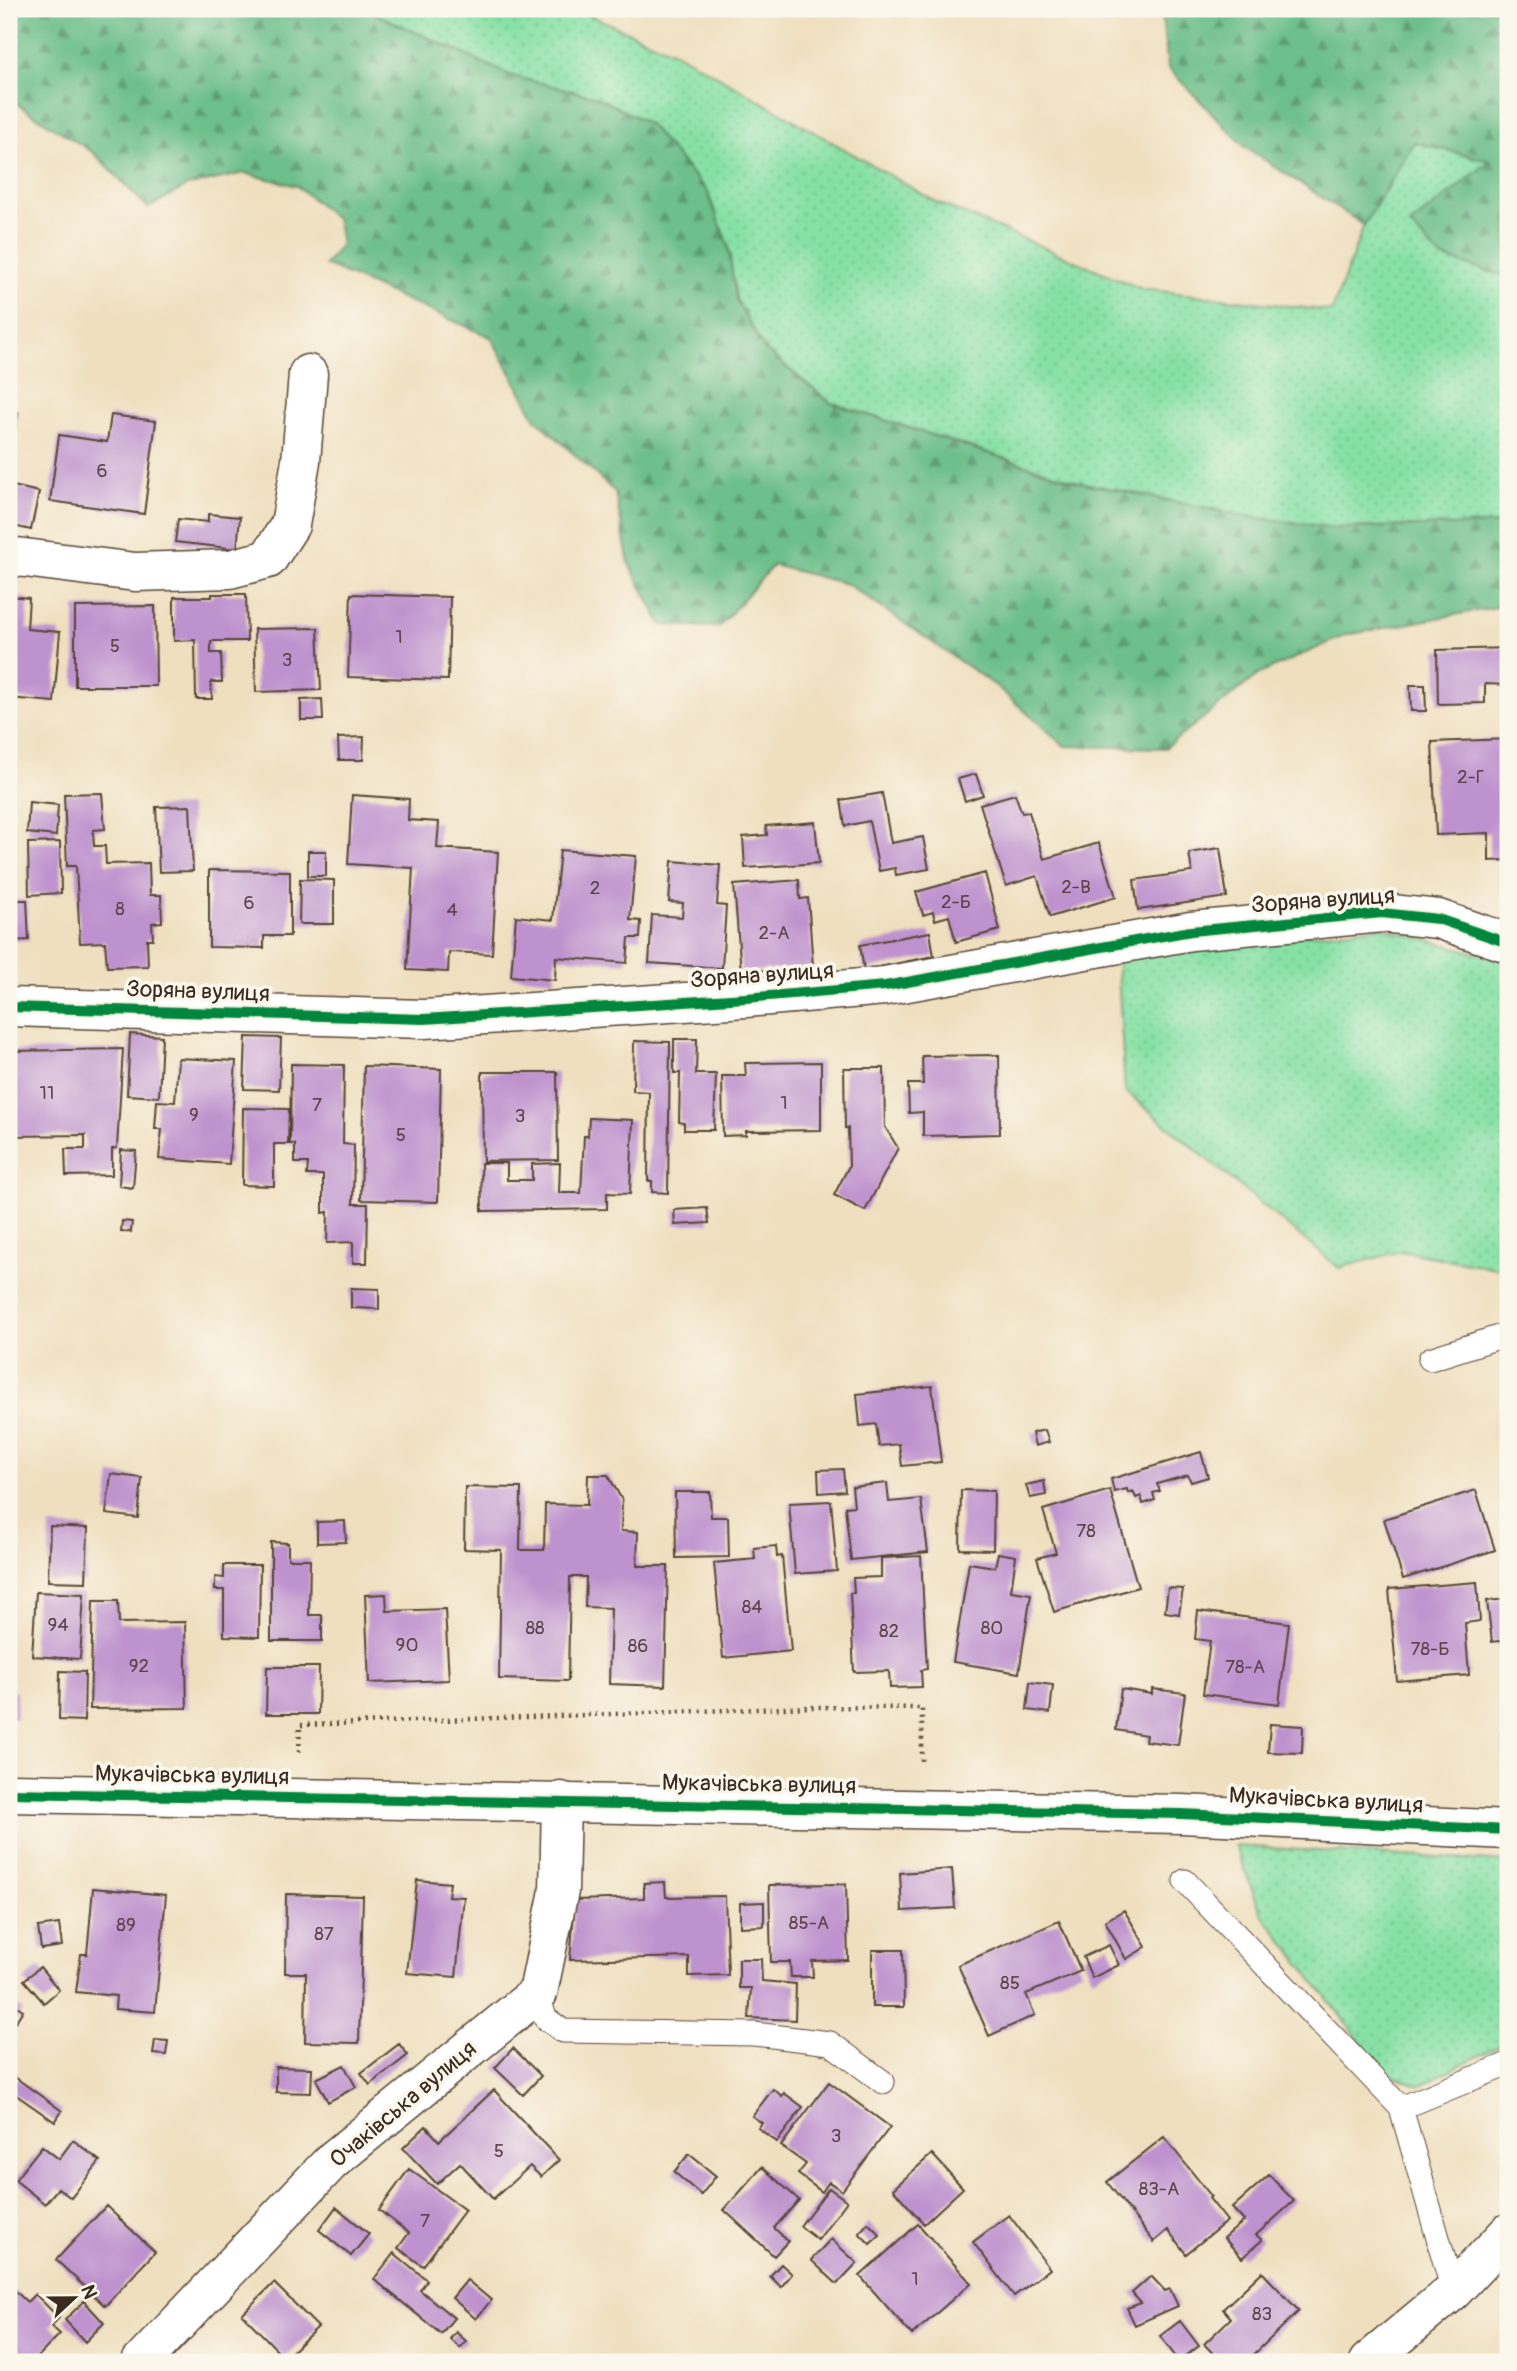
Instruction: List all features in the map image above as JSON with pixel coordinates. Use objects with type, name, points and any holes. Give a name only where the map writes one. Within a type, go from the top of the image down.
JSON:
[{"type":"street","points":[[9,556],[135,572],[230,569],[268,559],[289,525],[301,461],[308,374]]},
{"type":"street","name":"Зоряна вулиця","points":[[9,1007],[424,1019],[746,998],[885,986],[1191,931],[1382,913],[1438,919],[1508,943]]},
{"type":"street","name":"Мукачівська вулиця","points":[[9,1793],[1182,1814],[1508,1830]]},
{"type":"street","points":[[538,1993],[559,1891],[561,1801]]},
{"type":"street","name":"Очаківська вулиця","points":[[141,2362],[332,2161],[538,1993]]},
{"type":"street","points":[[1368,2362],[1453,2291],[1508,2233]]},
{"type":"lane","points":[[1430,1359],[1508,1334]]},
{"type":"lane","points":[[1185,1881],[1401,2108],[1453,2291]]},
{"type":"lane","points":[[538,1993],[545,2018],[563,2031],[754,2034],[830,2043],[883,2082]]},
{"type":"lane","points":[[1401,2108],[1508,2064]]},
{"type":"path","points":[[299,1760],[300,1725],[814,1707],[922,1708],[922,1768]]},
{"type":"green space","points":[[9,9],[365,9],[512,76],[597,97],[648,123],[707,191],[728,245],[736,299],[764,349],[831,403],[1079,482],[1251,517],[1335,528],[1508,524],[1508,605],[1346,635],[1259,674],[1165,748],[1065,746],[996,686],[847,584],[773,565],[719,627],[662,625],[629,564],[615,492],[536,419],[491,337],[325,265],[341,245],[337,220],[297,186],[244,173],[187,186],[148,208],[94,153],[9,99]]},
{"type":"green space","points":[[365,9],[575,9],[677,53],[938,203],[1142,289],[1332,311],[1364,225],[1414,142],[1490,161],[1440,257],[1508,277],[1508,524],[1335,528],[1251,517],[1079,482],[831,403],[764,349],[736,299],[728,245],[512,76]]},
{"type":"green space","points":[[1161,9],[1508,9],[1508,277],[1440,257],[1410,225],[1490,161],[1414,142],[1364,225],[1245,147],[1168,68]]},
{"type":"green space","points":[[1380,927],[1491,957],[1508,951],[1508,1270],[1401,1251],[1339,1268],[1125,1091],[1117,955]]},
{"type":"green space","points":[[1235,1846],[1508,1862],[1508,2041],[1419,2086],[1384,2072],[1262,1914]]},
{"type":"building","points":[[9,410],[18,412],[10,466],[9,466]]},
{"type":"building","points":[[111,415],[156,421],[144,514],[50,501],[59,435],[107,442]]},
{"type":"building","points":[[9,485],[39,492],[31,530],[9,525]]},
{"type":"building","points":[[208,514],[240,517],[237,549],[175,542],[178,519],[208,522]]},
{"type":"building","points":[[212,594],[246,594],[247,641],[211,641],[211,653],[221,653],[222,682],[211,682],[212,699],[196,699],[195,640],[174,641],[174,597],[212,597]]},
{"type":"building","points":[[351,594],[450,597],[448,680],[348,677]]},
{"type":"building","points":[[9,596],[29,598],[27,629],[60,632],[54,702],[9,698]]},
{"type":"building","points":[[155,606],[156,686],[75,686],[75,607]]},
{"type":"building","points":[[318,628],[321,690],[256,692],[254,629]]},
{"type":"building","points":[[1508,648],[1508,685],[1485,684],[1485,703],[1438,704],[1437,650]]},
{"type":"building","points":[[1410,685],[1425,685],[1426,711],[1411,711]]},
{"type":"building","points":[[322,699],[323,720],[301,720],[301,700]]},
{"type":"building","points":[[364,737],[363,760],[339,760],[338,738]]},
{"type":"building","points":[[1508,739],[1508,860],[1489,861],[1489,833],[1436,835],[1432,742]]},
{"type":"building","points":[[976,774],[983,795],[965,801],[958,779]]},
{"type":"building","points":[[102,793],[105,829],[93,830],[94,846],[105,846],[106,864],[149,863],[150,895],[161,895],[162,922],[152,923],[153,939],[147,939],[148,966],[107,967],[105,942],[80,943],[76,866],[67,866],[64,794]]},
{"type":"building","points":[[882,793],[891,843],[923,837],[929,869],[896,875],[895,868],[879,871],[869,821],[845,826],[841,800]]},
{"type":"building","points":[[1015,794],[1022,813],[1029,812],[1044,859],[1099,843],[1116,897],[1050,917],[1037,876],[1006,886],[980,804]]},
{"type":"building","points":[[352,795],[409,799],[408,820],[439,822],[437,848],[498,852],[492,954],[449,952],[448,972],[407,970],[413,868],[348,864]]},
{"type":"building","points":[[29,802],[58,805],[56,836],[27,833]]},
{"type":"building","points":[[190,806],[193,871],[159,872],[156,807]]},
{"type":"building","points":[[815,822],[819,863],[745,868],[743,837],[767,835],[766,826]]},
{"type":"building","points":[[60,842],[61,893],[29,895],[28,843]]},
{"type":"building","points":[[1220,848],[1227,897],[1138,910],[1134,880],[1192,872],[1189,853]]},
{"type":"building","points":[[560,850],[636,856],[630,920],[641,921],[640,938],[629,938],[627,963],[556,957],[555,980],[511,976],[516,916],[553,920]]},
{"type":"building","points":[[308,851],[326,851],[326,876],[308,876]]},
{"type":"building","points":[[672,861],[720,865],[717,905],[726,906],[722,968],[649,963],[652,915],[682,917],[683,903],[669,902]]},
{"type":"building","points":[[13,869],[14,900],[27,900],[29,940],[9,941],[9,870]]},
{"type":"building","points":[[209,870],[290,871],[290,936],[264,936],[264,948],[209,947]]},
{"type":"building","points":[[985,873],[1000,930],[956,942],[949,916],[935,920],[933,912],[923,915],[916,892]]},
{"type":"building","points":[[300,879],[334,880],[334,924],[299,924]]},
{"type":"building","points":[[799,880],[800,899],[808,898],[813,967],[741,972],[734,885]]},
{"type":"building","points":[[930,932],[934,956],[864,970],[860,945]]},
{"type":"building","points":[[130,1034],[162,1036],[159,1097],[127,1095]]},
{"type":"building","points":[[246,1037],[281,1038],[279,1090],[244,1089]]},
{"type":"building","points":[[674,1039],[697,1039],[696,1074],[716,1074],[714,1130],[684,1130],[684,1123],[679,1122],[680,1073],[674,1073]]},
{"type":"building","points":[[634,1041],[670,1042],[668,1193],[652,1192],[652,1181],[648,1181],[649,1092],[633,1091]]},
{"type":"building","points":[[123,1049],[117,1148],[112,1149],[112,1175],[66,1176],[65,1149],[85,1149],[85,1135],[9,1136],[9,1051]]},
{"type":"building","points":[[999,1055],[1000,1134],[923,1136],[923,1112],[909,1113],[908,1084],[923,1084],[922,1056]]},
{"type":"building","points":[[178,1058],[236,1061],[229,1164],[159,1159],[162,1129],[155,1129],[157,1101],[175,1102]]},
{"type":"building","points":[[821,1062],[821,1130],[746,1131],[746,1135],[723,1136],[722,1076],[746,1076],[745,1063]]},
{"type":"building","points":[[291,1064],[344,1065],[343,1144],[354,1145],[353,1204],[368,1204],[367,1263],[353,1263],[353,1242],[327,1243],[328,1212],[323,1213],[323,1175],[307,1175],[308,1163],[295,1163],[295,1144],[290,1144]]},
{"type":"building","points":[[364,1066],[441,1069],[438,1202],[361,1200]]},
{"type":"building","points":[[844,1068],[884,1068],[885,1127],[898,1148],[865,1211],[834,1195],[849,1166]]},
{"type":"building","points":[[482,1072],[557,1072],[558,1160],[483,1161]]},
{"type":"building","points":[[243,1108],[289,1109],[288,1144],[274,1144],[274,1186],[242,1185]]},
{"type":"building","points":[[589,1118],[633,1120],[630,1194],[607,1193],[607,1209],[482,1211],[481,1163],[507,1163],[507,1180],[532,1180],[532,1164],[560,1163],[559,1193],[581,1193],[584,1136],[588,1136]]},
{"type":"building","points":[[121,1150],[136,1151],[133,1188],[119,1186]]},
{"type":"building","points":[[707,1208],[709,1223],[675,1225],[674,1210]]},
{"type":"building","points":[[122,1221],[132,1222],[131,1232],[121,1231]]},
{"type":"building","points":[[351,1288],[379,1289],[379,1309],[351,1308]]},
{"type":"building","points":[[932,1386],[941,1462],[902,1466],[899,1444],[879,1446],[876,1424],[860,1426],[857,1394]]},
{"type":"building","points":[[9,1424],[13,1462],[9,1463]]},
{"type":"building","points":[[1045,1430],[1049,1442],[1035,1446],[1032,1433]]},
{"type":"building","points":[[1201,1452],[1208,1477],[1191,1482],[1188,1475],[1157,1484],[1160,1491],[1153,1493],[1155,1500],[1143,1504],[1141,1496],[1136,1498],[1133,1491],[1128,1493],[1127,1489],[1114,1492],[1111,1479]]},
{"type":"building","points":[[843,1469],[845,1491],[819,1493],[818,1470]]},
{"type":"building","points":[[111,1474],[142,1478],[138,1518],[106,1514]]},
{"type":"building","points":[[588,1475],[608,1475],[622,1500],[621,1531],[638,1532],[637,1566],[668,1566],[665,1686],[609,1684],[611,1608],[585,1607],[586,1577],[570,1577],[568,1681],[499,1679],[501,1550],[464,1549],[465,1487],[521,1488],[520,1550],[544,1550],[545,1504],[587,1505]]},
{"type":"building","points":[[1044,1481],[1046,1495],[1030,1498],[1026,1485]]},
{"type":"building","points":[[887,1483],[889,1502],[921,1499],[928,1552],[851,1560],[845,1507],[854,1506],[852,1487]]},
{"type":"building","points":[[961,1490],[994,1491],[993,1550],[960,1549]]},
{"type":"building","points":[[1110,1490],[1138,1587],[1054,1612],[1037,1558],[1056,1553],[1043,1510]]},
{"type":"building","points":[[1476,1490],[1495,1550],[1403,1579],[1384,1519]]},
{"type":"building","points":[[675,1492],[710,1492],[711,1517],[728,1517],[729,1557],[676,1558]]},
{"type":"building","points":[[831,1501],[837,1571],[795,1574],[789,1503]]},
{"type":"building","points":[[14,1507],[15,1525],[9,1525],[9,1508]]},
{"type":"building","points":[[345,1521],[346,1542],[317,1543],[317,1522]]},
{"type":"building","points":[[50,1526],[88,1528],[86,1582],[48,1581]]},
{"type":"building","points":[[271,1542],[288,1543],[288,1559],[310,1559],[309,1615],[322,1615],[322,1641],[271,1641]]},
{"type":"building","points":[[776,1546],[777,1557],[782,1556],[791,1651],[723,1658],[714,1563],[755,1559],[754,1548]]},
{"type":"building","points":[[998,1553],[1016,1556],[1011,1591],[1031,1594],[1019,1673],[953,1662],[969,1563],[995,1567]]},
{"type":"building","points":[[921,1556],[927,1669],[921,1670],[922,1687],[890,1688],[889,1671],[854,1672],[850,1593],[854,1593],[853,1578],[881,1577],[881,1558]]},
{"type":"building","points":[[224,1565],[260,1565],[259,1637],[224,1636],[224,1590],[215,1590],[215,1577],[224,1578]]},
{"type":"building","points":[[1477,1582],[1480,1621],[1465,1623],[1469,1675],[1397,1681],[1389,1589]]},
{"type":"building","points":[[1168,1588],[1183,1589],[1179,1614],[1165,1612]]},
{"type":"building","points":[[36,1592],[84,1594],[80,1659],[32,1656]]},
{"type":"building","points":[[386,1594],[387,1611],[445,1609],[449,1680],[369,1683],[365,1595]]},
{"type":"building","points":[[1508,1599],[1508,1640],[1492,1642],[1487,1601]]},
{"type":"building","points":[[93,1601],[118,1601],[119,1623],[185,1622],[187,1708],[90,1709]]},
{"type":"building","points":[[1198,1611],[1289,1623],[1279,1704],[1203,1694],[1210,1641],[1195,1639]]},
{"type":"building","points":[[267,1667],[319,1667],[318,1714],[266,1714]]},
{"type":"building","points":[[60,1671],[85,1672],[84,1721],[59,1720]]},
{"type":"building","points":[[1030,1682],[1053,1685],[1050,1713],[1027,1710]]},
{"type":"building","points":[[1121,1689],[1152,1694],[1152,1689],[1185,1693],[1178,1745],[1145,1741],[1146,1735],[1116,1730]]},
{"type":"building","points":[[9,1691],[16,1691],[17,1718],[9,1718]]},
{"type":"building","points":[[1270,1724],[1303,1726],[1302,1753],[1268,1752]]},
{"type":"building","points":[[1502,1724],[1508,1724],[1508,1754],[1503,1754]]},
{"type":"building","points":[[952,1869],[955,1908],[902,1911],[900,1873]]},
{"type":"building","points":[[417,1880],[450,1883],[448,1896],[464,1897],[456,1977],[407,1973]]},
{"type":"building","points":[[665,1882],[666,1897],[725,1896],[728,1975],[689,1976],[689,1957],[570,1960],[575,1900],[644,1898],[644,1883]]},
{"type":"building","points":[[846,1884],[848,1960],[812,1961],[813,1977],[791,1977],[790,1962],[771,1962],[769,1885]]},
{"type":"building","points":[[93,1888],[166,1895],[155,2012],[115,2009],[116,1996],[76,1992],[81,1954],[87,1954]]},
{"type":"building","points":[[286,1894],[363,1896],[359,2043],[305,2042],[306,1973],[285,1973]]},
{"type":"building","points":[[764,1902],[764,1926],[740,1927],[740,1903]]},
{"type":"building","points":[[1124,1910],[1146,1947],[1126,1959],[1105,1921]]},
{"type":"building","points":[[1059,1921],[1081,1971],[1026,1994],[1035,2015],[989,2036],[958,1965]]},
{"type":"building","points":[[59,1924],[62,1946],[41,1949],[38,1927]]},
{"type":"building","points":[[1109,1945],[1119,1965],[1092,1978],[1083,1957]]},
{"type":"building","points":[[872,1950],[903,1950],[904,2007],[872,2007]]},
{"type":"building","points":[[739,1959],[761,1959],[762,1981],[796,1984],[795,2020],[749,2018],[751,1988],[739,1988]]},
{"type":"building","points":[[40,1967],[59,1990],[44,2003],[24,1980]]},
{"type":"building","points":[[9,2001],[23,2010],[9,2032]]},
{"type":"building","points":[[155,2040],[168,2041],[166,2055],[153,2054]]},
{"type":"building","points":[[399,2044],[408,2055],[370,2085],[361,2073]]},
{"type":"building","points":[[513,2048],[541,2076],[523,2095],[495,2068]]},
{"type":"building","points":[[344,2065],[356,2087],[328,2102],[316,2079]]},
{"type":"building","points":[[276,2067],[312,2068],[311,2093],[276,2092]]},
{"type":"building","points":[[9,2073],[62,2111],[55,2122],[9,2090]]},
{"type":"building","points":[[829,2082],[890,2127],[842,2191],[829,2182],[822,2192],[798,2174],[806,2164],[781,2146]]},
{"type":"building","points":[[773,2089],[782,2096],[784,2093],[803,2107],[777,2142],[758,2128],[762,2123],[752,2116]]},
{"type":"building","points":[[494,2090],[559,2160],[541,2177],[530,2166],[493,2199],[460,2163],[437,2184],[403,2148],[426,2126],[439,2141]]},
{"type":"building","points":[[1164,2137],[1211,2196],[1209,2198],[1227,2221],[1186,2254],[1168,2230],[1154,2242],[1107,2182]]},
{"type":"building","points":[[73,2140],[100,2161],[71,2198],[58,2188],[45,2204],[15,2180],[42,2146],[59,2159]]},
{"type":"building","points":[[689,2154],[716,2176],[701,2195],[674,2172]]},
{"type":"building","points":[[932,2154],[963,2188],[924,2224],[893,2189]]},
{"type":"building","points":[[762,2167],[799,2200],[774,2228],[788,2241],[774,2256],[724,2210]]},
{"type":"building","points":[[409,2169],[465,2210],[423,2266],[398,2248],[409,2233],[379,2210]]},
{"type":"building","points":[[1269,2175],[1294,2201],[1256,2235],[1262,2240],[1242,2258],[1224,2238],[1244,2221],[1232,2208]]},
{"type":"building","points":[[829,2188],[847,2201],[818,2240],[800,2226]]},
{"type":"building","points":[[106,2206],[155,2252],[105,2306],[56,2260]]},
{"type":"building","points":[[336,2207],[369,2234],[351,2256],[319,2230]]},
{"type":"building","points":[[1009,2215],[1050,2269],[1014,2296],[973,2242]]},
{"type":"building","points":[[868,2223],[880,2235],[870,2244],[859,2233]]},
{"type":"building","points":[[918,2224],[971,2283],[912,2335],[860,2276]]},
{"type":"building","points":[[831,2239],[857,2263],[837,2284],[811,2260]]},
{"type":"building","points":[[394,2253],[427,2280],[420,2290],[454,2318],[441,2334],[374,2279]]},
{"type":"building","points":[[781,2264],[792,2274],[781,2287],[770,2276]]},
{"type":"building","points":[[1262,2272],[1299,2311],[1246,2362],[1221,2362],[1204,2344],[1231,2318],[1223,2309]]},
{"type":"building","points":[[1151,2276],[1165,2291],[1170,2289],[1178,2306],[1135,2325],[1127,2308],[1141,2303],[1132,2293]]},
{"type":"building","points":[[467,2280],[491,2300],[476,2319],[452,2298]]},
{"type":"building","points":[[274,2283],[318,2327],[285,2358],[242,2314]]},
{"type":"building","points":[[9,2285],[27,2302],[35,2294],[59,2318],[51,2326],[60,2334],[33,2362],[9,2362]]},
{"type":"building","points":[[84,2301],[104,2323],[85,2342],[65,2320]]},
{"type":"building","points":[[1180,2321],[1199,2346],[1179,2361],[1160,2336]]},
{"type":"building","points":[[456,2332],[466,2341],[460,2348],[450,2339]]},
{"type":"cycle path","points":[[9,1007],[424,1019],[746,998],[885,986],[1191,931],[1382,913],[1438,919],[1508,943]]},
{"type":"cycle path","points":[[9,1793],[1182,1814],[1508,1830]]}]
